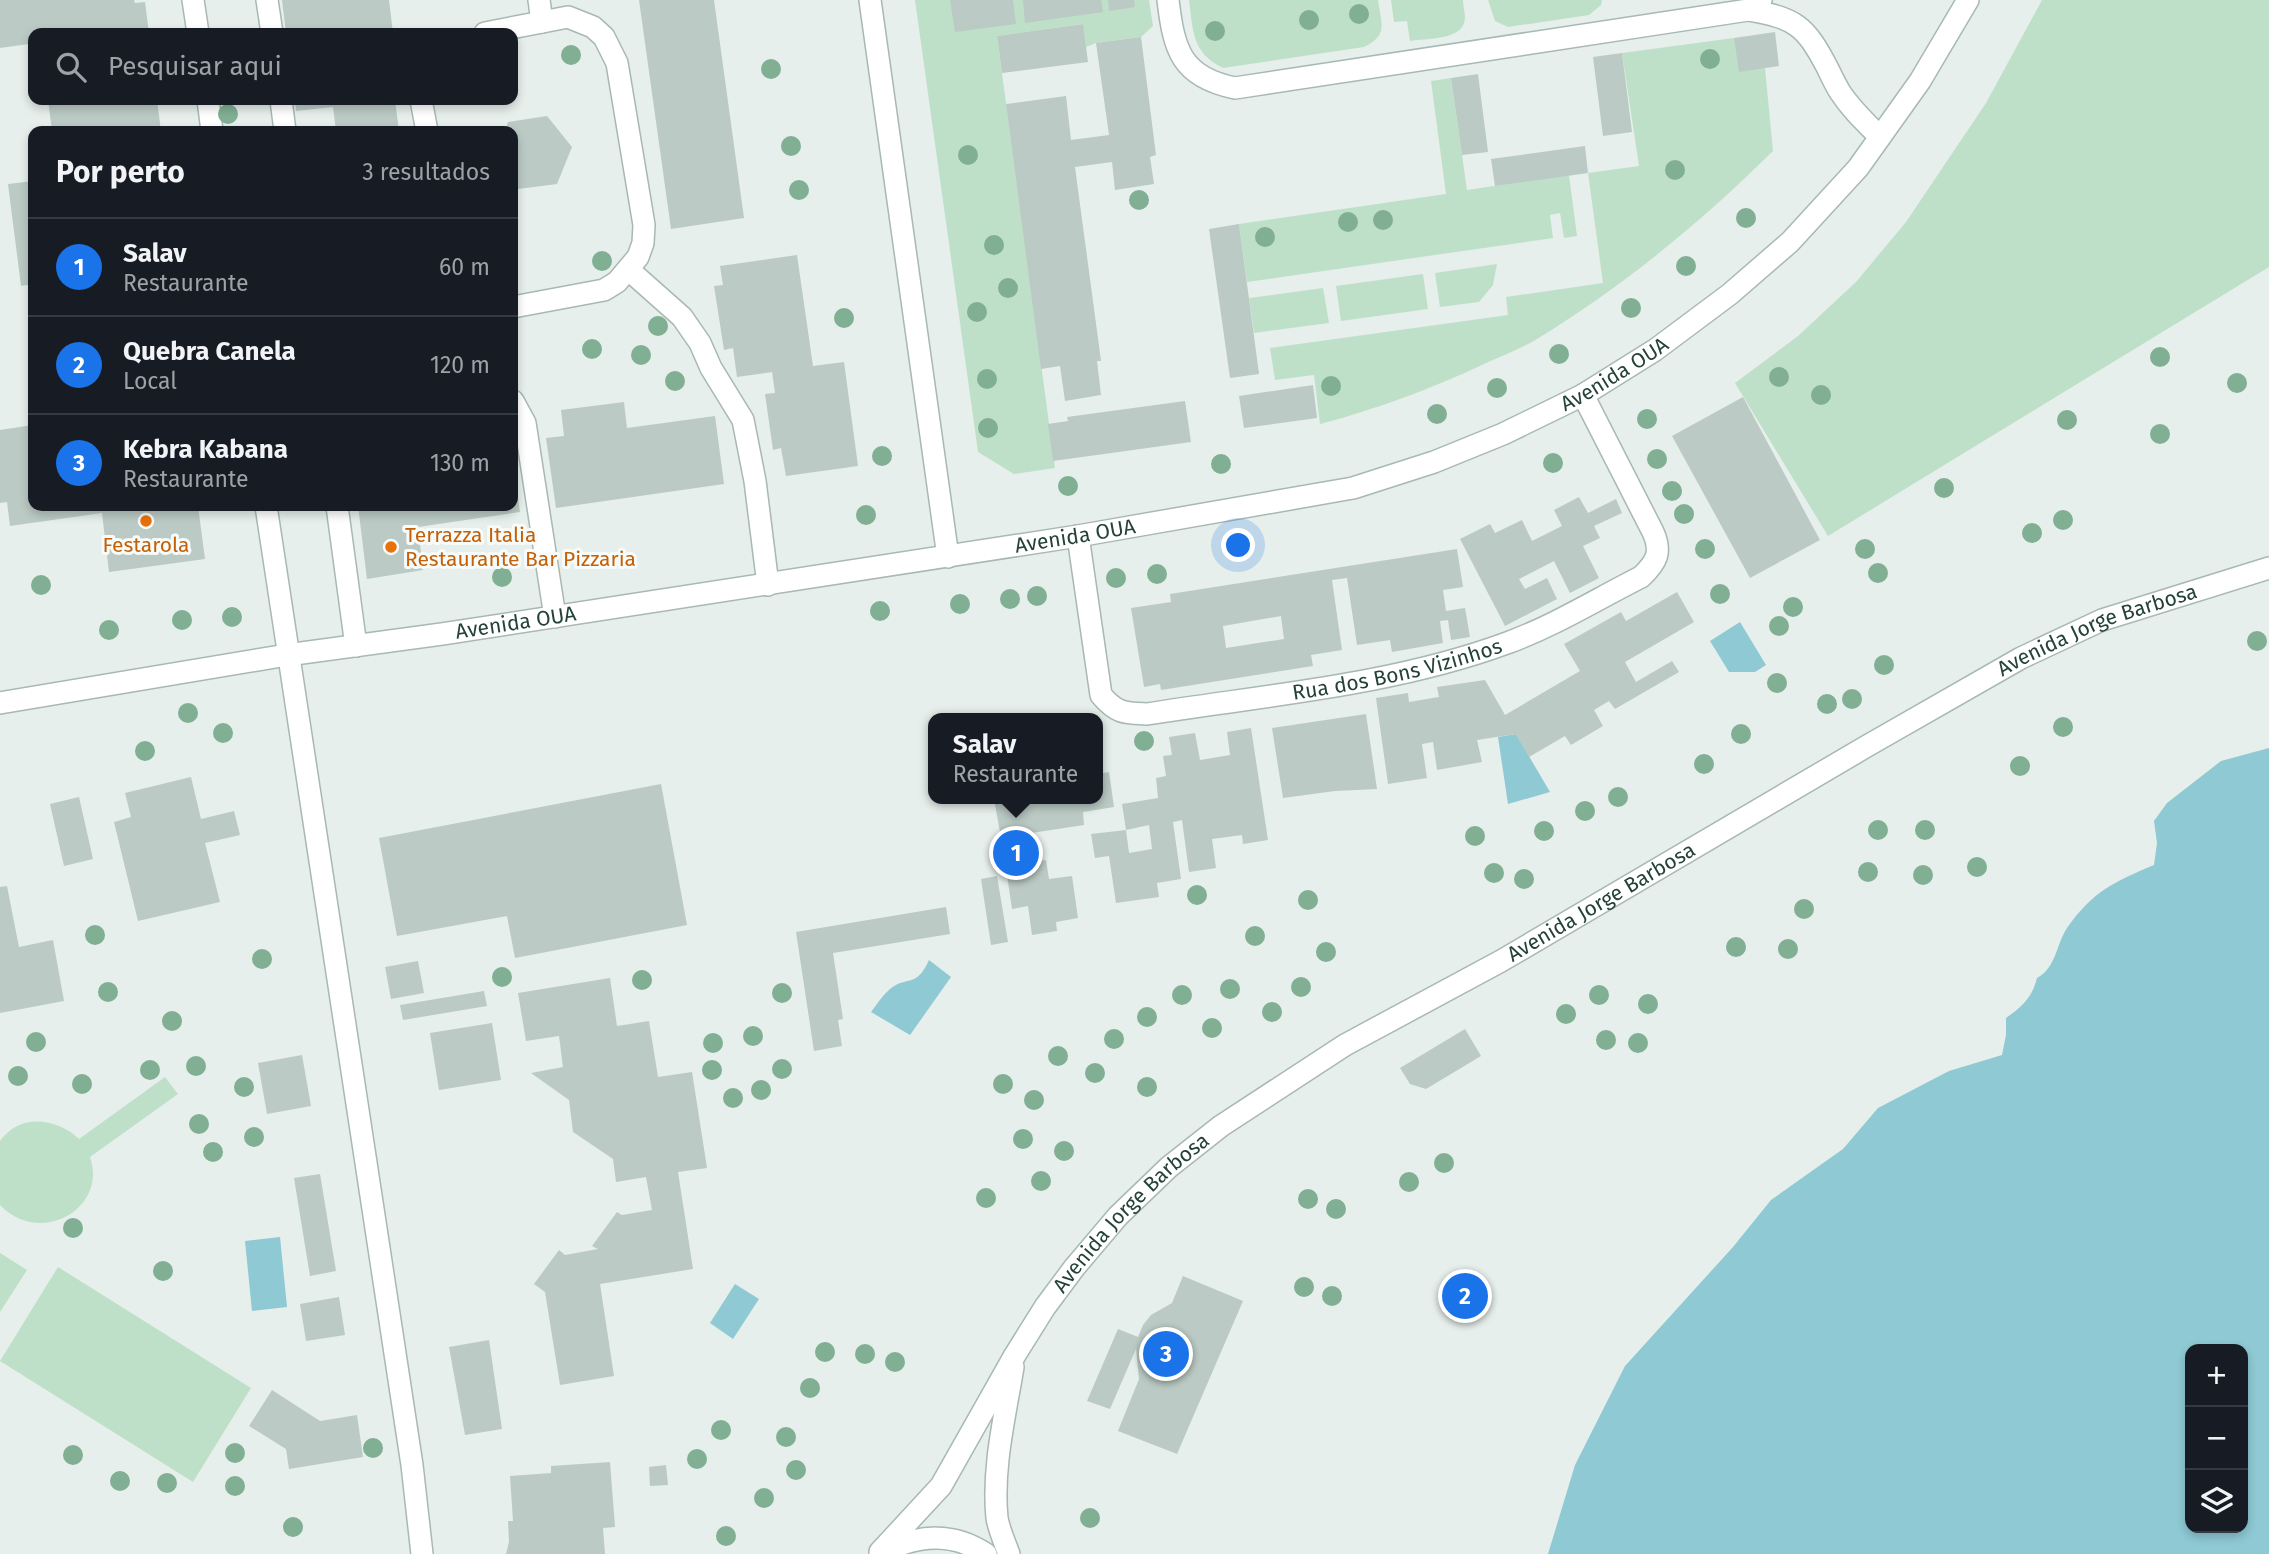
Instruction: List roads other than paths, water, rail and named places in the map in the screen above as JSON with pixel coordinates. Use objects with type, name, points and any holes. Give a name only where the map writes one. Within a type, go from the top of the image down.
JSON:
[{"type":"street","points":[[193,0],[197,28]]},
{"type":"street","points":[[267,0],[271,28]]},
{"type":"street","points":[[539,0],[542,22]]},
{"type":"street","points":[[870,0],[948,557]]},
{"type":"street","points":[[1168,0],[1173,37],[1181,55],[1195,72],[1214,84],[1235,88],[1754,5],[1791,21],[1804,30],[1852,109],[1880,137]]},
{"type":"street","name":"Avenida OUA","points":[[0,703],[287,655],[768,585],[1077,536],[1353,488],[1434,462],[1583,395],[1655,349],[1750,277],[1790,242],[1858,168],[1920,81],[1968,0]]},
{"type":"street","points":[[511,28],[568,18],[593,27],[612,49],[617,63],[644,225],[643,243],[629,270],[617,282],[604,290],[518,306]]},
{"type":"street","points":[[209,105],[211,126]]},
{"type":"street","points":[[282,105],[284,126]]},
{"type":"street","points":[[422,105],[426,126]]},
{"type":"street","points":[[629,270],[682,317],[701,343],[711,368],[743,420],[755,481],[768,585]]},
{"type":"street","name":"Rua dos Bons Vizinhos","points":[[1077,536],[1101,695],[1112,708],[1122,713],[1147,714],[1365,681],[1470,655],[1510,642],[1563,617],[1641,577],[1652,567],[1658,544],[1583,395]]},
{"type":"street","points":[[518,410],[527,431],[555,617]]},
{"type":"street","points":[[267,511],[412,1465],[422,1554]]},
{"type":"street","points":[[338,511],[356,646]]},
{"type":"street","name":"Avenida Jorge Barbosa","points":[[879,1553],[942,1486],[1015,1355],[1045,1307],[1074,1268],[1118,1216],[1170,1167],[1221,1126],[1345,1045],[1501,961],[2021,658],[2102,620],[2269,568]]},
{"type":"street","name":"Avenida Jorge Barbosa","points":[[1009,1554],[997,1520],[998,1485],[1000,1450],[1015,1355]]},
{"type":"street","points":[[879,1553],[911,1539],[943,1537],[974,1546],[986,1554]]},
{"type":"water","points":[[1740,622],[1766,665],[1755,672],[1729,672],[1710,641]]},
{"type":"water","points":[[1516,734],[1550,792],[1508,804],[1498,737]]},
{"type":"water","points":[[2269,748],[2269,1554],[1548,1554],[1575,1465],[1625,1366],[1733,1247],[1771,1200],[1843,1149],[1878,1108],[1949,1071],[2002,1055],[2006,1018],[2029,997],[2037,978],[2052,962],[2063,935],[2077,915],[2105,889],[2154,865],[2157,843],[2154,821],[2167,803],[2221,761]]},
{"type":"water","points":[[929,960],[951,977],[910,1035],[871,1012],[890,989],[920,975]]},
{"type":"water","points":[[280,1237],[287,1307],[252,1311],[245,1241]]},
{"type":"water","points":[[735,1284],[759,1299],[733,1339],[710,1323]]},
{"type":"place","name":"Festarola","points":[[146,521]]},
{"type":"place","name":"Terrazza Italia Restaurante Bar Pizzaria","points":[[391,547]]},
{"type":"place","name":"Salav","points":[[1016,853]]},
{"type":"place","name":"Quebra Canela","points":[[1465,1296]]},
{"type":"place","name":"Kebra Kabana","points":[[1166,1354]]}]
